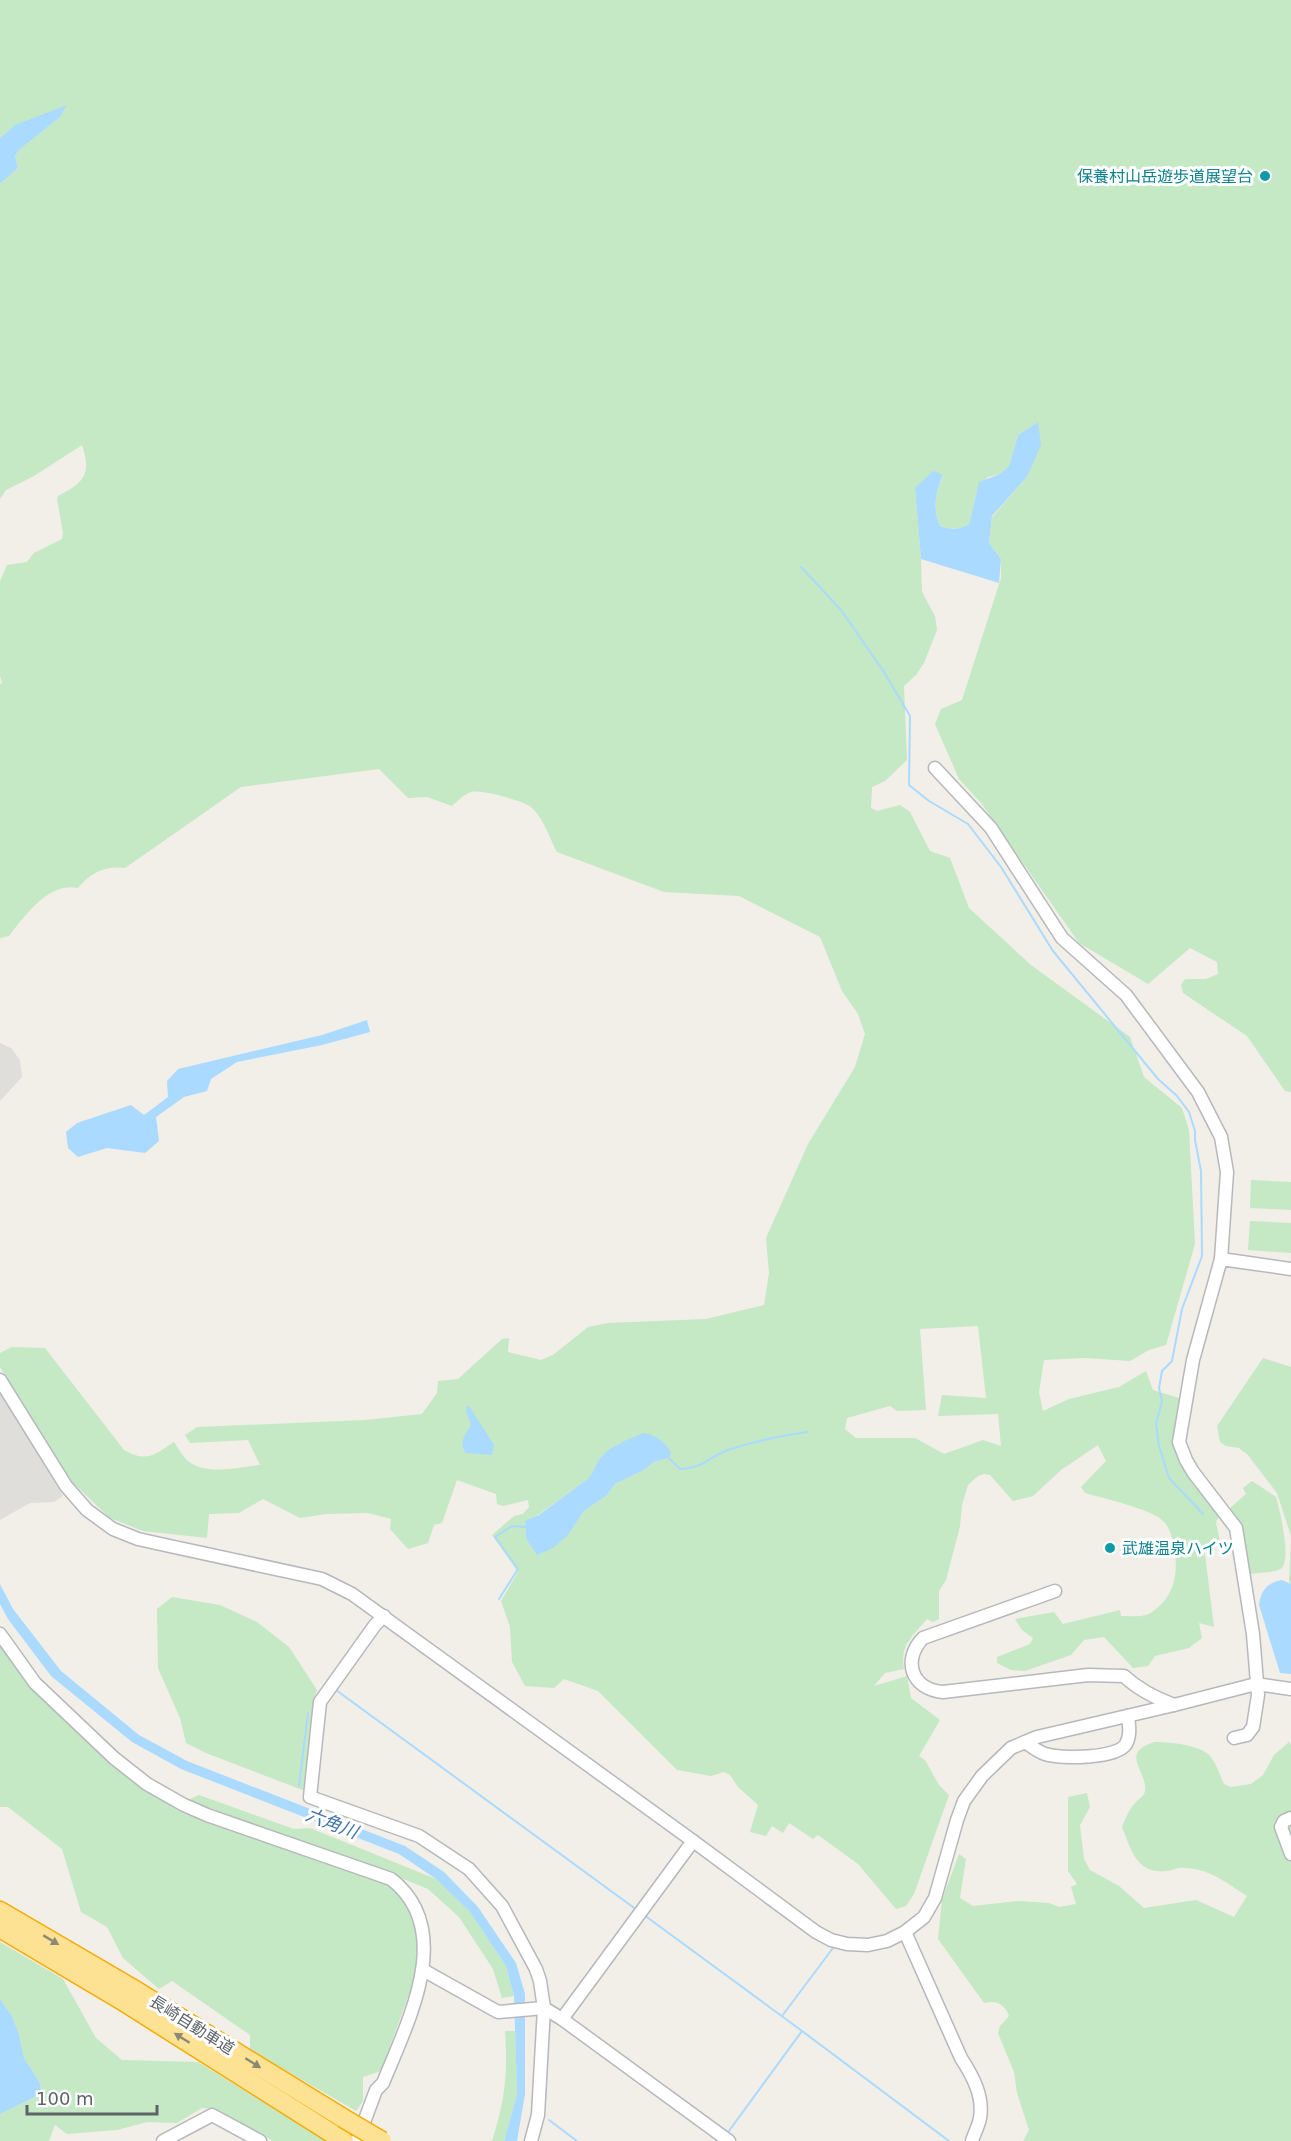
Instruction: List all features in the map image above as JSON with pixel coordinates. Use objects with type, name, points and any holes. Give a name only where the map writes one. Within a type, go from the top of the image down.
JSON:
[{"type":"highway","name":"長崎自動車道","points":[[0,1911],[130,1987],[382,2141]]},
{"type":"highway","name":"長崎自動車道","points":[[0,1928],[121,2000],[341,2139]]},
{"type":"street","points":[[935,768],[991,828],[1062,938],[1126,995],[1198,1092],[1221,1137],[1227,1172],[1221,1259],[1193,1360],[1179,1442],[1193,1472],[1236,1528],[1253,1634],[1258,1695],[1253,1727],[1247,1735],[1234,1738]]},
{"type":"street","points":[[1221,1259],[1291,1269]]},
{"type":"street","points":[[0,1380],[66,1486],[87,1510],[113,1529],[138,1539],[322,1579],[352,1594],[816,1932],[831,1940],[847,1944],[868,1945],[887,1941],[905,1932],[924,1917],[935,1898],[964,1801],[982,1776],[1011,1749],[1037,1737],[1256,1684],[1291,1689]]},
{"type":"street","points":[[1055,1592],[923,1638],[911,1656],[916,1677],[923,1686],[933,1691],[943,1692],[1088,1675],[1124,1676],[1154,1698],[1174,1705]]},
{"type":"street","points":[[384,1616],[375,1625],[320,1702],[310,1797],[419,1836],[469,1869],[502,1906],[538,1975],[544,2008],[538,2115],[531,2141]]},
{"type":"street","points":[[0,1634],[35,1683],[114,1758],[147,1784],[207,1815],[391,1879],[408,1896],[422,1926],[423,1970],[406,2024],[383,2083],[376,2090],[357,2141]]},
{"type":"street","points":[[1025,1742],[1044,1754],[1090,1758],[1123,1748],[1127,1742],[1128,1716]]},
{"type":"street","points":[[1291,1818],[1284,1821],[1281,1827],[1291,1854]]},
{"type":"street","points":[[562,2019],[693,1841]]},
{"type":"street","points":[[905,1932],[961,2058],[979,2092],[981,2117],[972,2141]]},
{"type":"street","points":[[423,1970],[498,2012],[544,2008],[726,2139]]},
{"type":"street","points":[[163,2141],[212,2115],[260,2141]]},
{"type":"shaded area","points":[[0,1043],[11,1048],[20,1060],[22,1077],[0,1101]]},
{"type":"shaded area","points":[[0,1392],[63,1496],[54,1502],[30,1503],[0,1520]]},
{"type":"green space","points":[[0,0],[1291,0],[1291,1092],[1285,1091],[1247,1036],[1183,993],[1181,985],[1185,979],[1206,979],[1218,974],[1217,962],[1190,948],[1148,984],[1079,943],[981,803],[959,779],[935,724],[941,709],[962,700],[1001,578],[1001,559],[989,543],[992,517],[1027,477],[1038,422],[1018,435],[1009,466],[1000,474],[988,477],[977,490],[969,524],[955,529],[940,526],[936,512],[936,500],[943,476],[915,488],[922,592],[935,616],[937,630],[924,663],[916,675],[904,686],[907,760],[885,781],[872,787],[871,808],[877,811],[900,805],[910,812],[930,851],[950,858],[969,908],[1031,965],[1130,1037],[1144,1077],[1182,1108],[1189,1130],[1195,1244],[1166,1345],[1149,1350],[1130,1361],[1085,1358],[1044,1360],[1039,1392],[1043,1411],[1069,1399],[1119,1387],[1146,1371],[1153,1390],[1179,1398],[1174,1429],[1180,1462],[1220,1514],[1216,1522],[1220,1542],[1204,1546],[1214,1627],[1199,1623],[1202,1638],[1189,1648],[1155,1656],[1148,1666],[1133,1668],[1104,1637],[1084,1640],[1071,1655],[1025,1671],[1011,1670],[997,1663],[997,1657],[1030,1644],[1033,1638],[1022,1630],[1015,1619],[1054,1612],[1063,1624],[1120,1610],[1121,1616],[1141,1616],[1152,1612],[1167,1598],[1174,1580],[1176,1562],[1171,1533],[1163,1521],[1149,1512],[1085,1493],[1081,1487],[1106,1461],[1098,1445],[1061,1470],[1033,1496],[1013,1501],[990,1475],[978,1476],[968,1485],[946,1580],[939,1591],[939,1619],[933,1622],[927,1619],[912,1636],[904,1654],[904,1669],[885,1673],[874,1686],[907,1676],[911,1698],[940,1720],[919,1756],[925,1760],[939,1785],[949,1795],[914,1894],[906,1906],[896,1909],[858,1864],[818,1835],[813,1839],[789,1823],[783,1833],[772,1826],[766,1836],[750,1832],[758,1805],[738,1787],[730,1775],[724,1772],[711,1776],[677,1770],[598,1691],[564,1679],[554,1688],[525,1686],[512,1662],[510,1627],[501,1601],[518,1572],[492,1535],[514,1516],[523,1514],[529,1507],[528,1500],[503,1506],[497,1504],[496,1494],[457,1480],[442,1523],[434,1525],[428,1543],[408,1549],[390,1529],[391,1519],[368,1513],[326,1514],[300,1518],[263,1499],[239,1513],[209,1514],[207,1538],[143,1531],[110,1518],[72,1482],[0,1367],[0,1353],[12,1347],[45,1348],[124,1450],[145,1457],[161,1451],[174,1442],[186,1459],[195,1466],[223,1469],[260,1465],[248,1440],[190,1443],[185,1435],[197,1427],[365,1420],[422,1414],[437,1393],[438,1381],[458,1379],[502,1339],[509,1338],[508,1352],[541,1360],[553,1355],[588,1327],[608,1323],[706,1319],[764,1305],[769,1273],[766,1238],[808,1144],[855,1067],[865,1034],[858,1014],[842,991],[820,937],[739,896],[664,892],[557,852],[539,816],[531,807],[520,802],[493,794],[476,792],[466,794],[452,806],[427,797],[408,798],[379,769],[241,787],[125,868],[98,871],[78,888],[57,890],[47,895],[30,910],[9,936],[0,938],[0,684],[2,683],[0,676],[0,581],[7,565],[27,562],[34,553],[62,539],[57,499],[58,496],[80,482],[86,470],[86,463],[82,445],[34,476],[6,490],[0,499],[0,184],[18,168],[15,156],[19,150],[60,117],[15,125],[0,138]],"holes":[[[978,1326],[986,1398],[942,1395],[938,1416],[998,1414],[1001,1446],[983,1440],[944,1454],[915,1438],[856,1438],[845,1429],[847,1418],[890,1406],[897,1411],[926,1410],[920,1329]],[[619,1443],[669,1458],[654,1462],[644,1470],[615,1484],[606,1496],[584,1511],[568,1535],[526,1538],[525,1522],[588,1480],[602,1456]]]},
{"type":"green space","points":[[1251,1180],[1291,1182],[1291,1210],[1250,1208]]},
{"type":"green space","points":[[1250,1221],[1291,1223],[1291,1253],[1248,1250]]},
{"type":"green space","points":[[1263,1358],[1291,1367],[1291,1536],[1277,1493],[1247,1454],[1239,1448],[1226,1446],[1220,1442],[1217,1426]]},
{"type":"green space","points":[[1252,1481],[1276,1497],[1284,1534],[1285,1554],[1282,1568],[1279,1570],[1249,1574],[1229,1509],[1246,1494],[1243,1488]]},
{"type":"green space","points":[[1291,1536],[1291,1584],[1289,1582]]},
{"type":"green space","points":[[172,1597],[220,1605],[257,1622],[289,1647],[317,1690],[313,1702],[305,1791],[186,1743],[180,1718],[158,1668],[157,1609]]},
{"type":"green space","points":[[0,1644],[35,1692],[113,1767],[182,1813],[388,1885],[407,1902],[418,1929],[421,1961],[381,2071],[363,2077],[363,2101],[356,2111],[250,2050],[250,2035],[172,1981],[159,1989],[123,1958],[107,1927],[81,1912],[62,1849],[8,1807],[0,1807]]},
{"type":"green space","points":[[1155,1742],[1185,1745],[1207,1753],[1215,1763],[1224,1784],[1231,1787],[1251,1784],[1263,1775],[1274,1755],[1289,1742],[1291,1745],[1291,2141],[1023,2141],[1029,2130],[1017,2093],[1014,2072],[998,2033],[1000,2026],[1009,2016],[1005,2008],[999,2004],[984,2003],[938,1939],[942,1900],[959,1854],[966,1859],[960,1898],[973,1906],[1019,1901],[1049,1903],[1059,1907],[1076,1904],[1071,1887],[1077,1884],[1068,1871],[1068,1797],[1087,1793],[1090,1807],[1080,1825],[1084,1859],[1090,1870],[1119,1886],[1144,1908],[1196,1900],[1234,1917],[1247,1896],[1202,1871],[1182,1868],[1156,1871],[1148,1868],[1141,1864],[1132,1851],[1122,1827],[1130,1810],[1145,1791],[1136,1757],[1138,1751],[1144,1746]]},
{"type":"green space","points":[[199,1795],[294,1829],[310,1828],[436,1879],[470,1912],[506,1966],[514,1996],[502,1998],[493,1969],[459,1917],[428,1889],[186,1801]]},
{"type":"green space","points":[[0,1942],[63,1979],[96,2038],[122,2060],[198,2062],[326,2141],[273,2141],[215,2109],[202,2108],[177,2123],[147,2122],[117,2130],[67,2134],[55,2125],[49,2141],[0,2141],[0,2114],[37,2096],[41,2089],[40,2083],[24,2058],[12,2016],[0,1999]]},
{"type":"green space","points":[[505,2031],[515,2031],[517,2094],[504,2141],[492,2141],[504,2087]]},
{"type":"water","points":[[67,105],[60,117],[19,150],[15,156],[18,168],[0,184],[0,138],[15,125]]},
{"type":"water","points":[[1038,422],[1041,445],[1027,477],[992,516],[989,543],[1001,559],[999,583],[921,559],[915,488],[933,471],[943,475],[936,500],[936,513],[940,526],[954,529],[969,524],[979,482],[1000,474],[1009,466],[1018,435]]},
{"type":"water","points":[[367,1020],[370,1032],[322,1045],[237,1062],[211,1079],[207,1091],[184,1097],[156,1117],[159,1141],[145,1153],[107,1148],[78,1157],[68,1148],[66,1132],[77,1123],[131,1105],[144,1115],[168,1097],[167,1081],[178,1069],[322,1035]]},
{"type":"water","points":[[467,1406],[494,1445],[492,1455],[466,1453],[463,1445],[464,1438],[471,1425],[466,1411]]},
{"type":"water","points":[[644,1433],[653,1435],[663,1442],[671,1452],[669,1458],[654,1462],[644,1470],[615,1484],[606,1496],[584,1511],[568,1535],[553,1548],[537,1555],[526,1538],[525,1521],[539,1515],[586,1481],[602,1456],[611,1448]]},
{"type":"water","points":[[1282,1580],[1291,1584],[1291,1674],[1280,1673],[1259,1605],[1261,1595],[1266,1588]]},
{"type":"water","name":"六角川","points":[[0,1584],[13,1609],[61,1671],[139,1735],[187,1761],[405,1846],[444,1872],[478,1907],[516,1963],[525,1994],[525,2094],[517,2141],[504,2141],[517,2094],[514,1996],[506,1966],[470,1912],[436,1879],[399,1854],[181,1769],[132,1742],[51,1676],[8,1619],[0,1604]]},
{"type":"water","points":[[0,1999],[12,2016],[24,2058],[40,2083],[41,2089],[37,2096],[0,2114]]},
{"type":"waterway","points":[[801,567],[841,610],[884,672],[910,716],[909,785],[929,801],[968,824],[1001,867],[1053,951],[1158,1079],[1177,1096],[1189,1112],[1195,1131],[1201,1171],[1202,1256],[1182,1309],[1172,1361],[1162,1371],[1159,1388],[1162,1401],[1156,1424],[1159,1446],[1169,1478],[1203,1514]]},
{"type":"waterway","points":[[669,1458],[680,1469],[694,1467],[738,1447],[807,1432]]},
{"type":"waterway","points":[[499,1599],[518,1569],[495,1537],[512,1526],[526,1527]]},
{"type":"waterway","points":[[336,1690],[637,1910]]},
{"type":"waterway","points":[[299,1786],[308,1713]]},
{"type":"waterway","points":[[644,1915],[802,2031],[726,2135]]},
{"type":"waterway","points":[[782,2016],[833,1948]]},
{"type":"waterway","points":[[802,2031],[949,2141]]},
{"type":"waterway","points":[[549,2120],[577,2141]]},
{"type":"place","name":"保養村山岳遊歩道展望台","points":[[1265,176]]},
{"type":"place","name":"武雄温泉ハイツ","points":[[1110,1548]]}]
